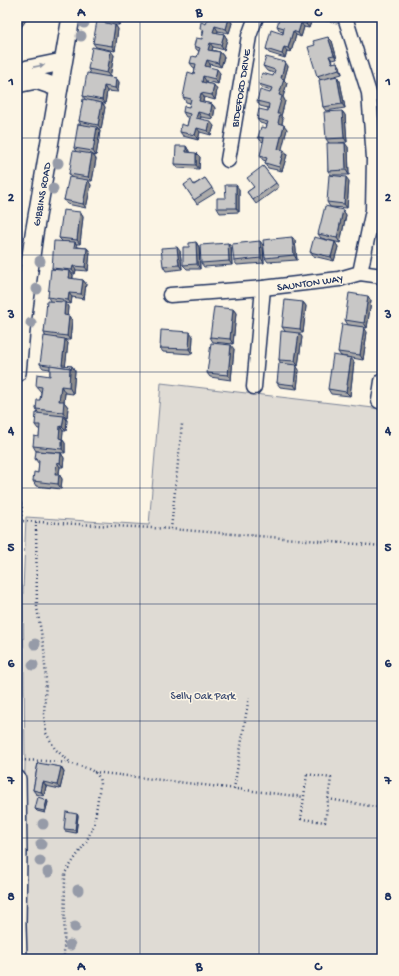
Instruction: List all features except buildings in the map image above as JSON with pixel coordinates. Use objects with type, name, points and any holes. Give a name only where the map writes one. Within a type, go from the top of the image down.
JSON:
[{"type":"street","name":"GIBBINS ROAD","points":[[17,373],[21,330],[34,234],[59,88],[62,62],[71,17]]},
{"type":"street","name":"BIDEFORD DRIVE","points":[[228,160],[248,36],[256,17]]},
{"type":"street","points":[[347,17],[369,93],[374,158],[373,210],[360,273],[382,276]]},
{"type":"street","points":[[17,74],[28,69],[62,62]]},
{"type":"street","points":[[17,84],[36,80],[59,88]]},
{"type":"street","name":"SAUNTON WAY","points":[[170,295],[263,288],[340,279],[360,273]]},
{"type":"street","name":"SAUNTON WAY","points":[[254,386],[263,288]]},
{"type":"street","points":[[379,401],[382,380]]},
{"type":"street","points":[[17,779],[18,959]]},
{"type":"path","points":[[171,529],[182,424]]},
{"type":"path","points":[[17,504],[22,504],[21,521],[171,529],[382,546]]},
{"type":"path","points":[[36,522],[37,608],[44,649],[46,681],[44,714],[46,733],[55,749],[71,763]]},
{"type":"path","points":[[234,790],[249,696]]},
{"type":"path","points":[[17,760],[71,763],[94,772],[234,790],[304,797]]},
{"type":"path","points":[[64,959],[65,872],[86,842],[94,825],[100,778],[94,772]]},
{"type":"path","points":[[307,774],[331,778],[325,822],[301,819],[304,797],[307,774]]},
{"type":"path","points":[[328,799],[382,808]]},
{"type":"green space","points":[[315,17],[338,17],[343,25]]},
{"type":"green space","name":"Selly Oak Park","points":[[161,383],[382,409],[382,959],[25,959],[23,850],[25,763],[23,590],[26,517],[149,525]]}]
